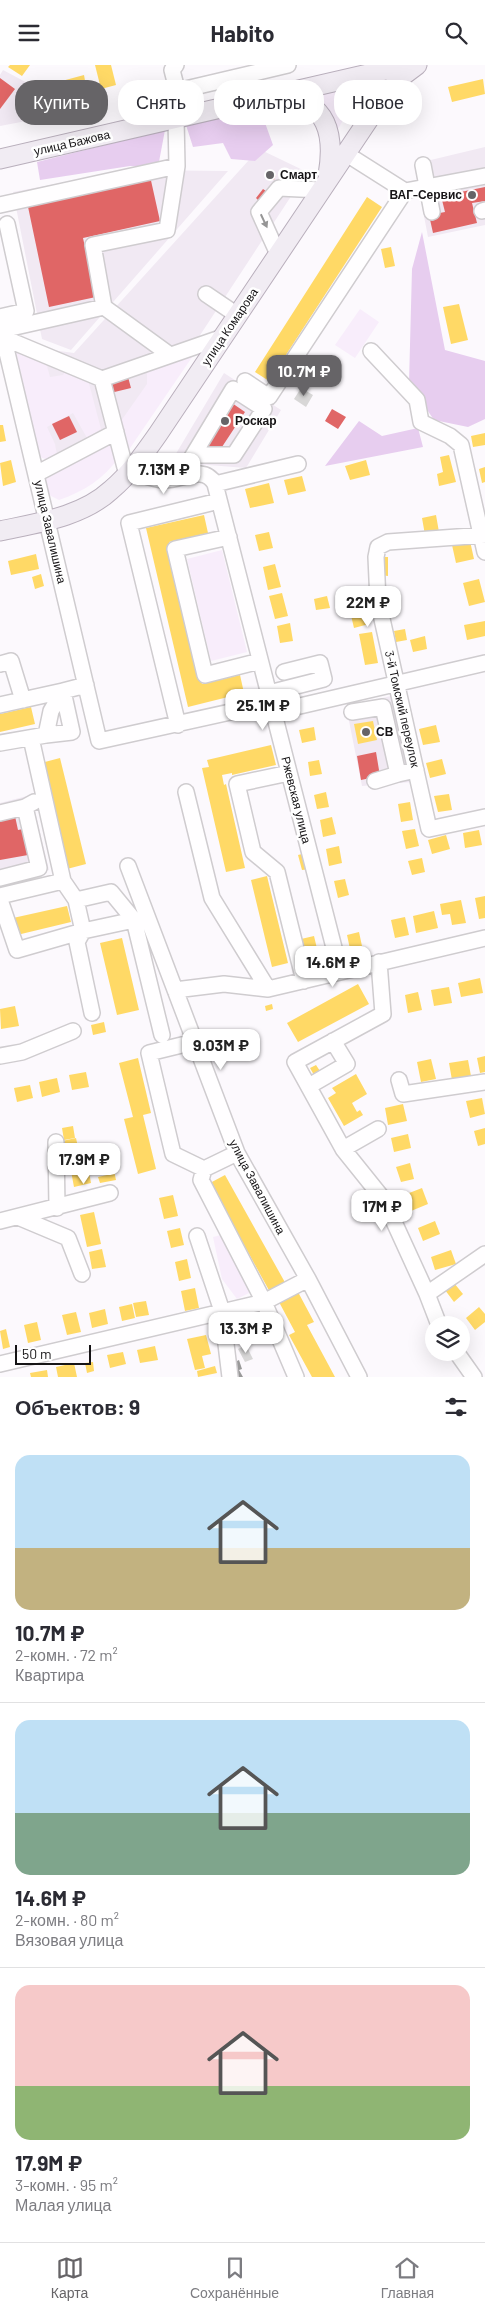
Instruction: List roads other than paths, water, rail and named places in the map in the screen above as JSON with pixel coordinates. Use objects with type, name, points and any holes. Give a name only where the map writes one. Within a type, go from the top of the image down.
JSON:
[{"type":"main road","name":"улица Бажова","points":[[324,84],[407,65]]},
{"type":"main road","name":"улица Комарова","points":[[0,531],[72,513],[94,503],[110,492],[129,473],[158,434],[380,101],[400,77],[417,65]]},
{"type":"main road","points":[[324,122],[331,142],[324,185]]},
{"type":"main road","name":"улица Бажова","points":[[0,159],[149,125]]},
{"type":"street","points":[[174,80],[172,70],[176,65]]},
{"type":"street","points":[[204,85],[288,65]]},
{"type":"street","points":[[170,355],[104,307],[93,245],[168,230],[177,166],[180,125]]},
{"type":"street","points":[[345,153],[405,191],[485,176]]},
{"type":"street","points":[[423,165],[432,212]]},
{"type":"street","points":[[0,205],[177,166]]},
{"type":"street","points":[[278,254],[259,212],[279,187],[324,185]]},
{"type":"street","points":[[245,381],[269,397],[405,191]]},
{"type":"street","points":[[1,327],[26,311],[7,224]]},
{"type":"street","points":[[206,295],[237,315]]},
{"type":"street","points":[[1,327],[104,307]]},
{"type":"street","points":[[1,327],[102,379],[223,337]]},
{"type":"street","name":"улица Завалишина","points":[[1,327],[99,741],[178,725]]},
{"type":"street","points":[[371,351],[417,399],[420,421],[450,436],[461,445],[483,535],[485,552]]},
{"type":"street","points":[[102,379],[129,473],[164,480],[204,474],[212,478],[215,484],[298,463]]},
{"type":"street","points":[[180,477],[233,389],[264,409],[234,455],[194,455]]},
{"type":"street","points":[[36,474],[116,432]]},
{"type":"street","name":"Ржевская улица","points":[[215,484],[340,971]]},
{"type":"street","points":[[219,501],[130,523],[178,725],[271,703],[396,683],[485,663]]},
{"type":"street","name":"3-й Томский переулок","points":[[483,535],[388,542],[378,547],[376,557],[378,601],[429,829],[485,817]]},
{"type":"street","points":[[229,537],[175,549],[205,675],[260,661]]},
{"type":"street","points":[[0,664],[11,661],[23,700]]},
{"type":"street","points":[[271,703],[324,679],[320,663],[284,672]]},
{"type":"street","points":[[0,705],[86,685]]},
{"type":"street","points":[[46,735],[51,711],[63,691]]},
{"type":"street","points":[[0,743],[72,732],[63,691]]},
{"type":"street","points":[[352,713],[383,707],[398,775]]},
{"type":"street","points":[[31,738],[63,881],[76,900],[83,931],[77,942],[92,1013]]},
{"type":"street","points":[[375,781],[416,770]]},
{"type":"street","points":[[289,773],[236,784],[253,852],[277,871],[304,981]]},
{"type":"street","points":[[186,792],[212,898],[268,989]]},
{"type":"street","points":[[0,813],[25,807],[44,795]]},
{"type":"street","points":[[0,878],[39,868],[25,807]]},
{"type":"street","name":"улица Завалишина","points":[[128,866],[237,1153],[308,1279],[359,1377]]},
{"type":"street","points":[[63,881],[0,898],[17,950],[83,931],[134,920]]},
{"type":"street","points":[[76,900],[111,892],[134,920],[162,1035]]},
{"type":"street","points":[[174,990],[224,983],[268,989],[485,938]]},
{"type":"street","points":[[379,962],[383,1014],[295,1062],[343,1149],[384,1200],[436,1316]]},
{"type":"street","points":[[0,1056],[22,1051],[73,1031]]},
{"type":"street","points":[[309,1086],[347,1064],[334,1041]]},
{"type":"street","points":[[194,1042],[148,1053],[173,1154],[204,1169]]},
{"type":"street","points":[[399,1080],[403,1094],[485,1082]]},
{"type":"street","points":[[343,1149],[378,1129]]},
{"type":"street","points":[[56,1142],[62,1207]]},
{"type":"street","points":[[204,1169],[237,1153]]},
{"type":"street","points":[[204,1169],[201,1181],[264,1302],[296,1377]]},
{"type":"street","points":[[0,1221],[62,1207],[110,1193]]},
{"type":"street","points":[[18,1217],[68,1238],[82,1274]]},
{"type":"street","points":[[198,1237],[222,1311],[230,1377]]},
{"type":"street","points":[[427,1294],[485,1254]]},
{"type":"street","points":[[0,1364],[264,1302],[308,1279]]},
{"type":"street","points":[[463,1361],[474,1377]]},
{"type":"place","name":"Смарт","points":[[270,175]]},
{"type":"place","name":"ВАГ-Сервис","points":[[472,195]]},
{"type":"place","name":"Роскар","points":[[225,421]]},
{"type":"place","name":"СВ","points":[[366,732]]}]
